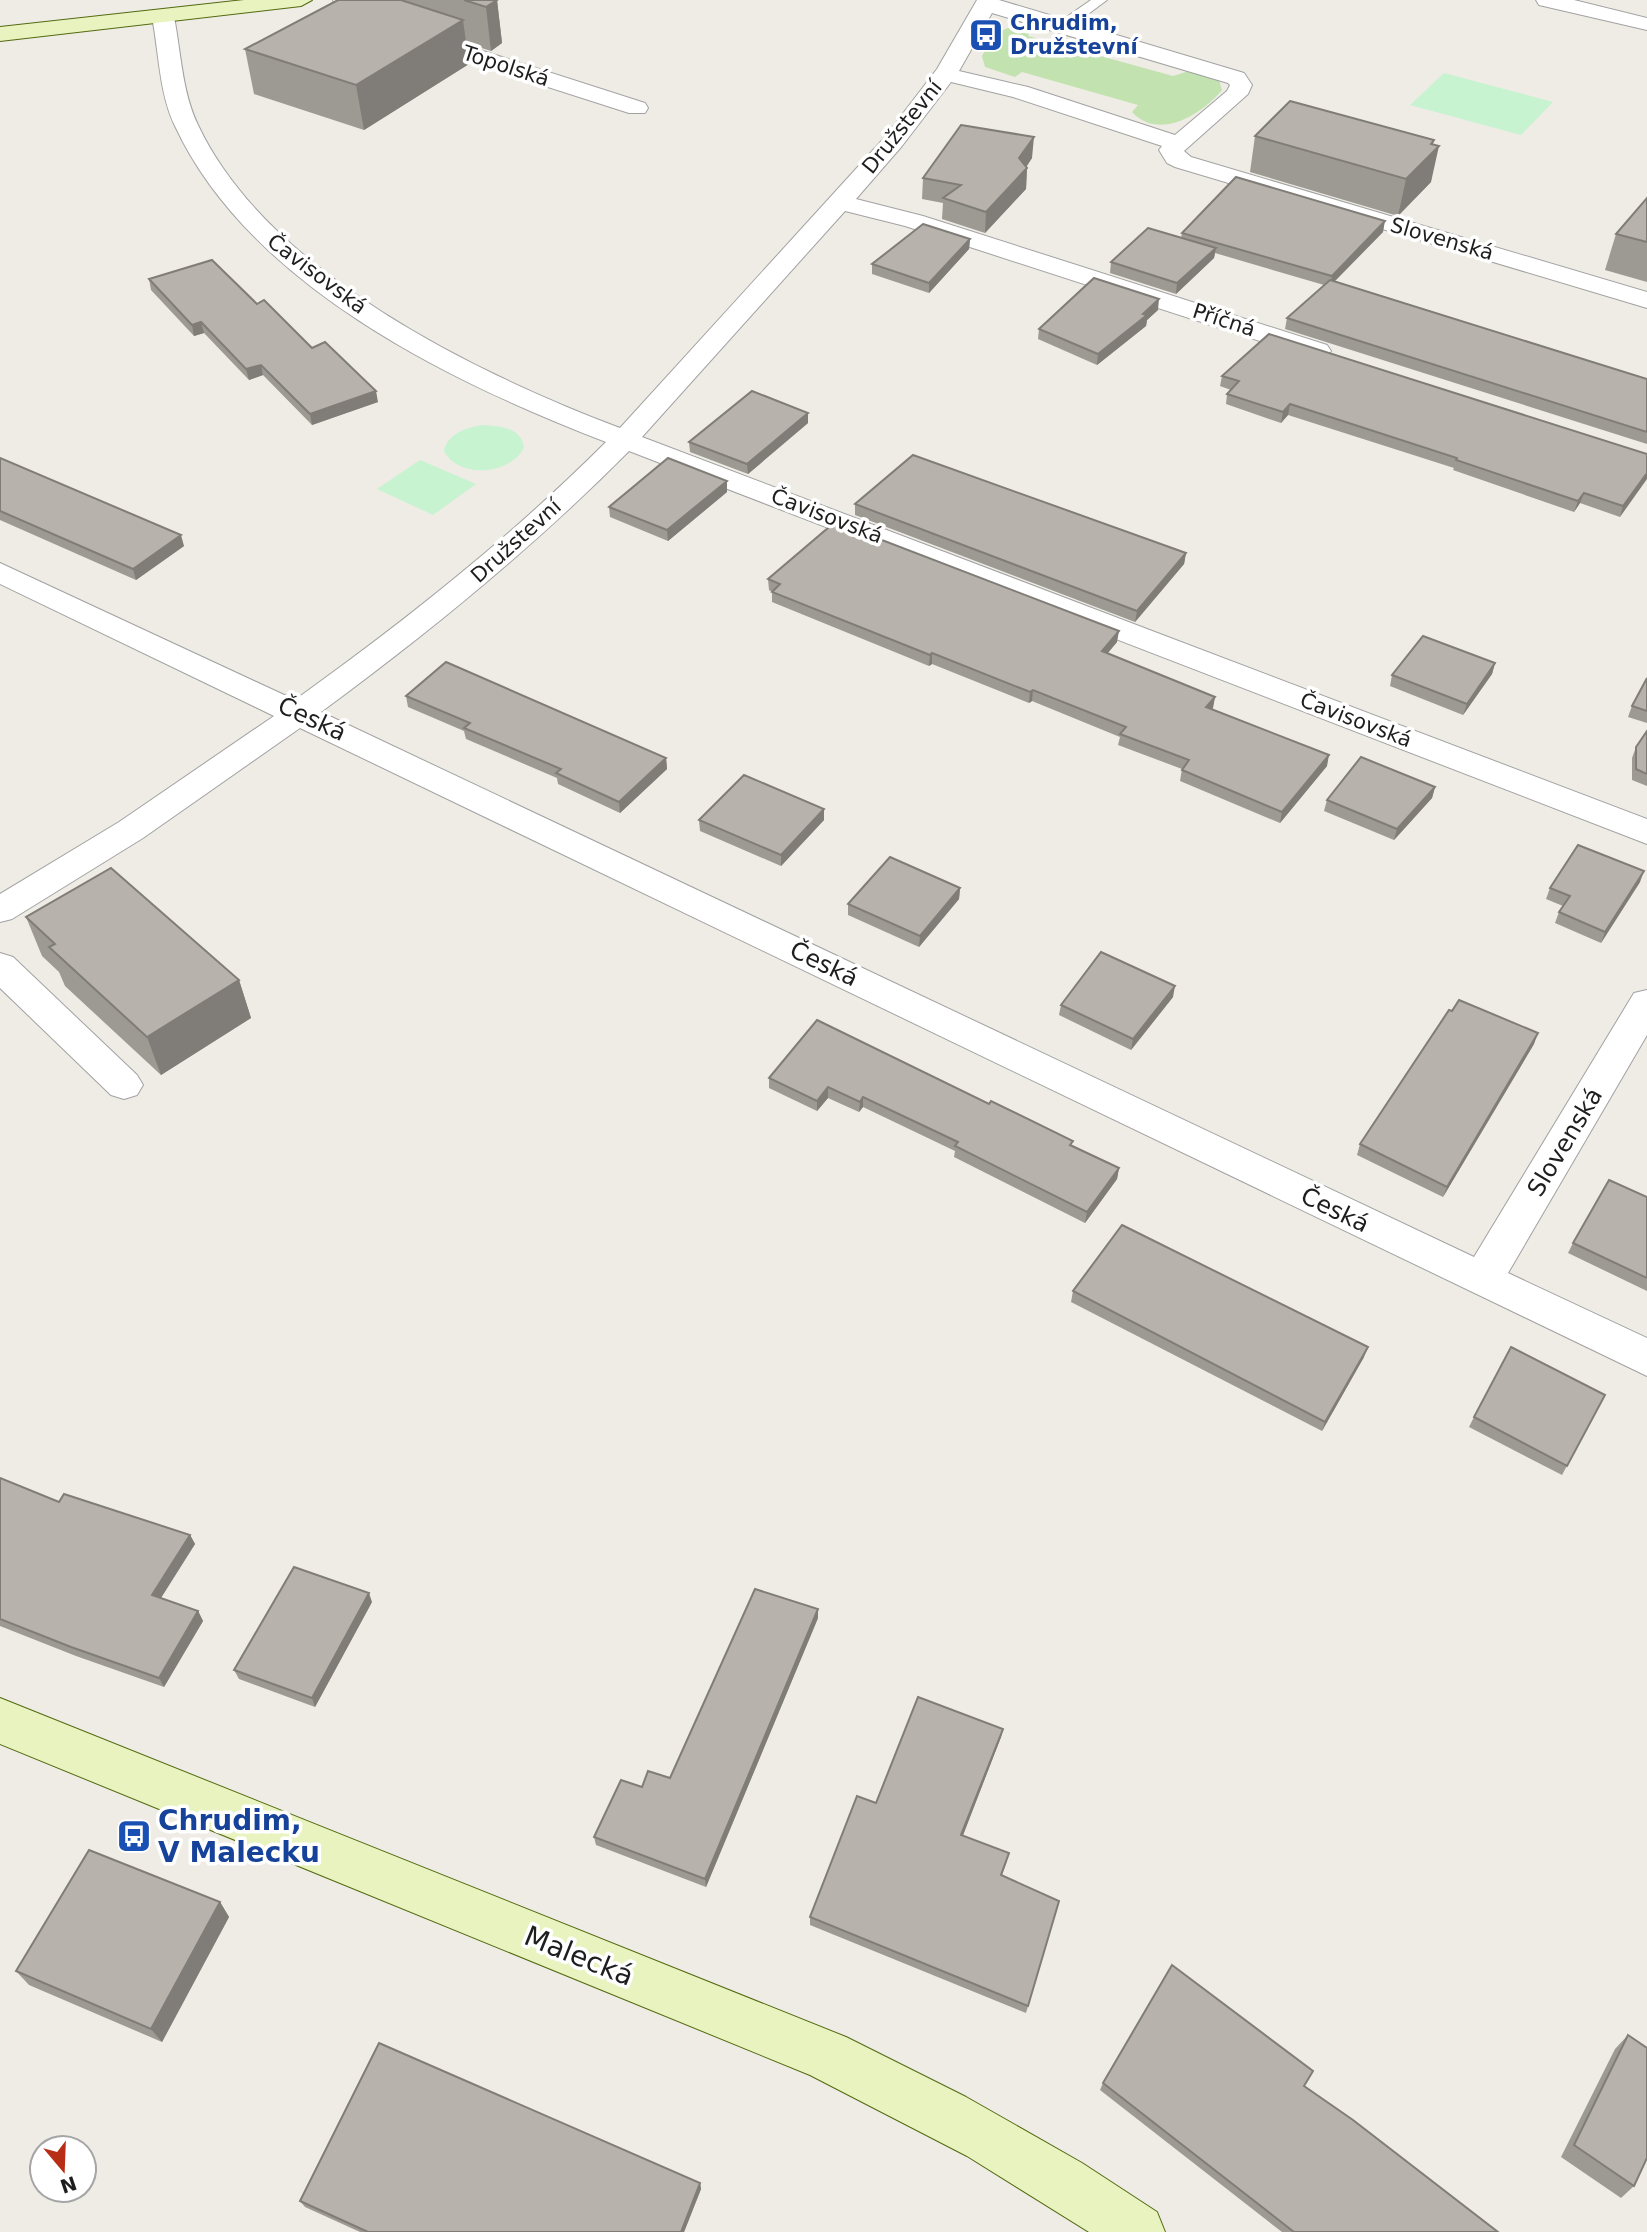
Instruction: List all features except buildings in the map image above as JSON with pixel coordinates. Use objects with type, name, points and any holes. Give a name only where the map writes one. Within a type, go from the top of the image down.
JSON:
[{"type":"street","points":[[0,34],[301,0]]},
{"type":"street","name":"Topolská","points":[[344,0],[348,9],[363,20],[637,108]]},
{"type":"street","points":[[1547,0],[1647,24]]},
{"type":"street","name":"Družstevní","points":[[0,910],[125,836],[365,667],[492,565],[625,438],[898,137],[945,74],[987,2],[1221,71],[1240,82],[1237,94],[1177,143],[1020,92],[945,74]]},
{"type":"street","name":"Čavisovská","points":[[163,17],[174,85],[186,125],[214,174],[262,232],[359,306],[408,339],[532,403],[1647,832]]},
{"type":"street","name":"Slovenská","points":[[1177,143],[1171,149],[1171,154],[1192,166],[1647,300]]},
{"type":"street","name":"Příčná","points":[[839,202],[914,221],[1340,358]]},
{"type":"street","name":"Česká","points":[[0,572],[1647,1358]]},
{"type":"street","points":[[0,965],[124,1085]]},
{"type":"street","name":"Slovenská","points":[[1482,1280],[1647,1003]]},
{"type":"street","name":"Malecká","points":[[0,1721],[827,2056],[928,2103],[1021,2155],[1137,2232]]},
{"type":"lane","points":[[1063,26],[1100,0]]},
{"type":"green space","points":[[1008,28],[1031,29],[1028,36],[1173,76],[1189,71],[1219,80],[1222,90],[1191,116],[1167,124],[1154,124],[1132,112],[1138,105],[1022,72],[1015,77],[985,67],[982,56],[994,34]]},
{"type":"green space","points":[[1444,73],[1553,102],[1521,135],[1410,105]]},
{"type":"green space","points":[[482,425],[508,429],[519,435],[524,447],[518,456],[498,468],[485,470],[473,470],[451,460],[444,451],[449,440],[464,430]]},
{"type":"green space","points":[[420,460],[476,484],[433,515],[377,489]]},
{"type":"place","name":"Chrudim, Družstevní","points":[[986,35]]},
{"type":"place","name":"Chrudim, V Malecku","points":[[134,1836]]}]
